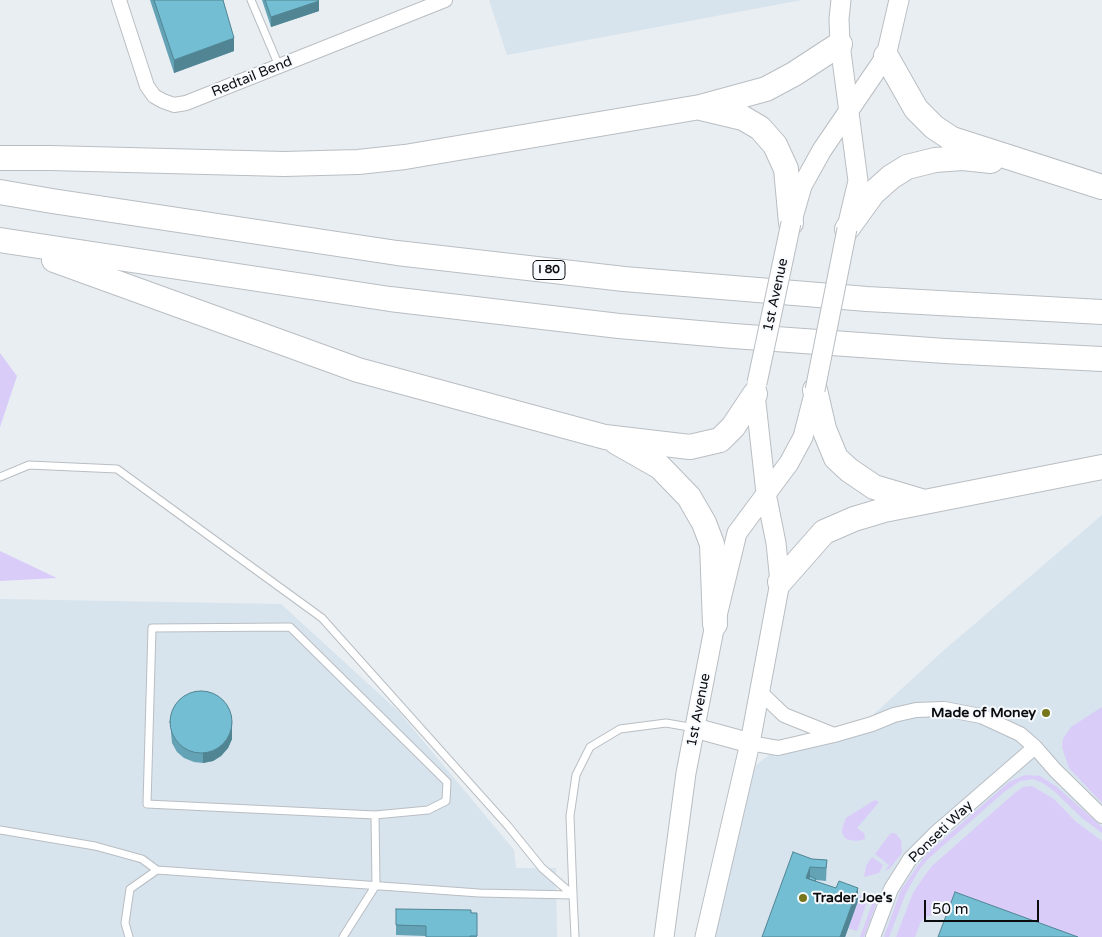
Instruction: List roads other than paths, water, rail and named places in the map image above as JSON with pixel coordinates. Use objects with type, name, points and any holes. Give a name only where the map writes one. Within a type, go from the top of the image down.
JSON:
[{"type":"highway","points":[[0,158],[284,164],[358,162],[405,157],[700,107],[766,89],[794,74],[840,44]]},
{"type":"highway","points":[[886,56],[916,109],[934,127],[952,139],[1102,188]]},
{"type":"highway","points":[[700,107],[743,118],[760,128],[775,145],[786,169],[791,223]]},
{"type":"highway","points":[[847,229],[873,193],[891,177],[907,167],[935,160],[963,158],[1035,165]]},
{"type":"highway","name":"I 80","points":[[0,192],[397,253],[624,279],[857,298],[1102,312]]},
{"type":"highway","points":[[2,241],[358,370],[605,437],[690,447],[720,440],[733,427],[756,388]]},
{"type":"highway","points":[[2,241],[390,299],[619,326],[854,345],[1102,359]]},
{"type":"highway","points":[[815,390],[824,429],[836,458],[849,470],[874,487],[924,502]]},
{"type":"highway","points":[[605,437],[660,467],[690,497],[704,523],[712,544],[715,624]]},
{"type":"highway","points":[[780,582],[824,532],[854,519],[884,510],[1102,467]]},
{"type":"main road","name":"1st Avenue","points":[[664,937],[679,814],[715,624],[737,533],[790,463],[802,437],[815,390],[858,181],[840,44],[839,19],[841,0]]},
{"type":"main road","name":"1st Avenue","points":[[705,937],[750,743],[780,582],[776,543],[766,493],[756,388],[791,223],[802,186],[822,150],[886,56],[899,0]]},
{"type":"main road","points":[[695,728],[750,743]]},
{"type":"street","name":"Redtail Bend","points":[[119,0],[147,86],[154,96],[163,102],[174,104],[186,103],[445,0]]},
{"type":"street","points":[[760,692],[784,715],[834,734]]},
{"type":"street","points":[[750,743],[778,748],[872,724],[894,715],[916,710],[944,709],[981,716],[1020,734],[1102,816]]},
{"type":"street","name":"Ponseti Way","points":[[874,937],[891,889],[910,859],[937,832],[1035,747]]},
{"type":"lane","points":[[251,0],[279,66]]},
{"type":"lane","points":[[0,477],[29,465],[117,469],[322,618],[508,826],[542,868],[573,894]]},
{"type":"lane","points":[[290,627],[447,782],[446,801],[428,810],[376,815],[147,804],[152,628],[290,627]]},
{"type":"lane","points":[[575,937],[570,816],[576,775],[590,746],[620,729],[666,722],[695,728]]},
{"type":"lane","points":[[343,937],[376,885],[376,815]]},
{"type":"lane","points":[[0,830],[95,846],[142,859],[157,870],[479,893],[573,894]]},
{"type":"lane","points":[[129,937],[125,923],[130,889],[157,870]]},
{"type":"place","name":"Made of Money","points":[[1046,713]]},
{"type":"place","name":"Trader Joe's","points":[[803,898]]}]
